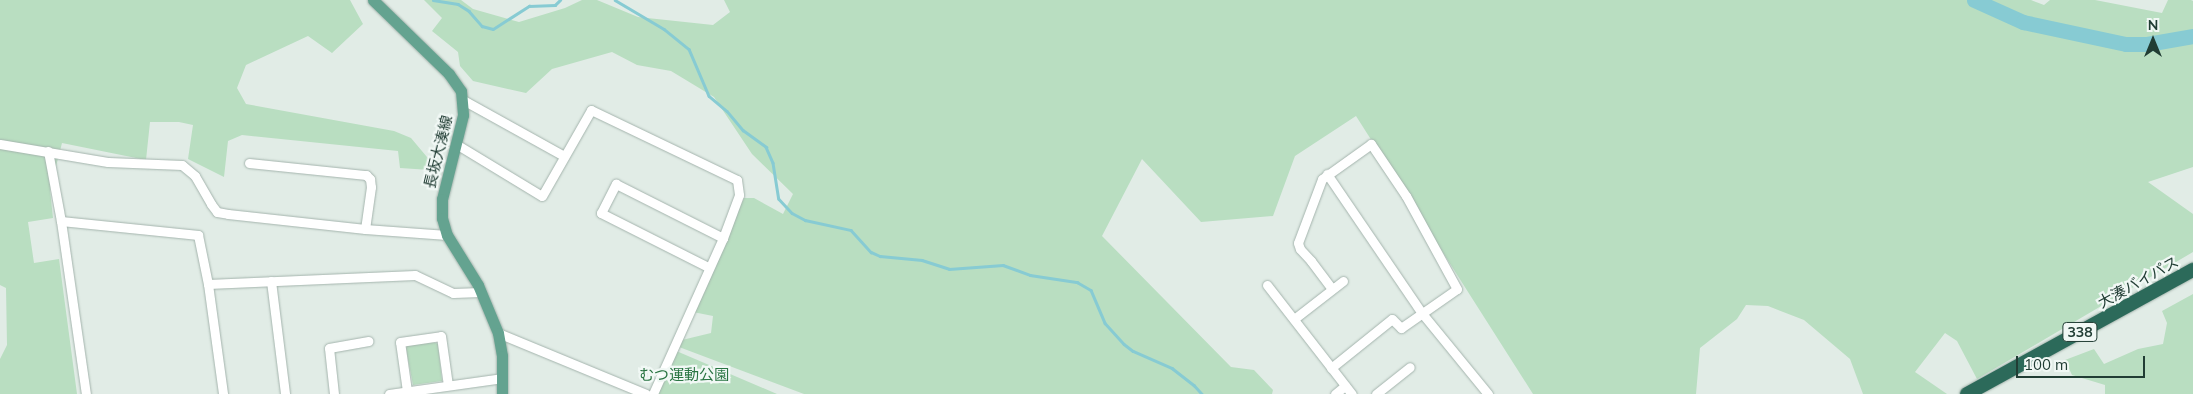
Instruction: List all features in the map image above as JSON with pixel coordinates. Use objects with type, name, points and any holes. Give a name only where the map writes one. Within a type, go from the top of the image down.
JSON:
[{"type":"highway","name":"大湊バイパス","points":[[1968,394],[2193,270]]},
{"type":"main road","name":"長坂大湊線","points":[[372,0],[450,74],[461,91],[463,100],[462,120],[442,199],[442,218],[448,236],[481,292],[498,333],[503,378],[502,394]]},
{"type":"street","points":[[463,100],[564,156]]},
{"type":"street","points":[[456,144],[542,196],[591,110],[737,180],[740,188],[723,238],[708,267],[653,394]]},
{"type":"street","points":[[0,144],[108,162],[182,165],[195,176],[217,212],[365,230],[448,236]]},
{"type":"street","points":[[1331,368],[1392,319],[1401,328],[1421,312],[1457,289],[1406,196],[1371,144],[1327,174],[1322,180],[1298,243],[1300,249],[1312,260],[1332,289]]},
{"type":"street","points":[[48,151],[61,221],[86,394]]},
{"type":"street","points":[[249,163],[366,175],[370,180],[371,187],[365,230]]},
{"type":"street","points":[[1327,174],[1421,312],[1488,394]]},
{"type":"street","points":[[708,267],[601,213],[616,184],[723,238]]},
{"type":"street","points":[[61,221],[198,235],[208,284],[223,394]]},
{"type":"street","points":[[208,284],[415,275],[453,293],[481,292]]},
{"type":"street","points":[[271,281],[285,394]]},
{"type":"street","points":[[1294,319],[1343,281]]},
{"type":"street","points":[[1267,285],[1352,394]]},
{"type":"street","points":[[498,333],[646,394]]},
{"type":"street","points":[[407,391],[400,342],[441,336],[448,385]]},
{"type":"street","points":[[334,394],[329,348],[368,341]]},
{"type":"street","points":[[1376,394],[1410,367]]},
{"type":"street","points":[[389,394],[407,391],[419,392],[448,385],[503,378]]},
{"type":"street","points":[[1335,394],[1345,386]]},
{"type":"green space","points":[[0,0],[350,0],[363,24],[332,53],[308,36],[246,65],[237,88],[246,104],[394,131],[411,138],[432,163],[430,170],[400,168],[398,151],[242,135],[228,141],[224,177],[188,159],[193,125],[179,122],[150,122],[146,160],[62,143],[50,190],[53,218],[28,222],[34,263],[59,259],[77,394],[0,394],[0,359],[7,345],[6,288],[0,285]]},
{"type":"green space","points":[[424,0],[461,0],[473,9],[519,22],[565,8],[582,0],[597,0],[638,17],[713,25],[730,12],[724,0],[2031,0],[2044,5],[2050,0],[2095,0],[2162,13],[2168,0],[2191,0],[2193,1],[2193,167],[2148,182],[2193,214],[2193,252],[1977,379],[1957,341],[1945,333],[1915,372],[1947,394],[1863,394],[1850,359],[1804,320],[1768,306],[1746,305],[1737,319],[1700,348],[1696,394],[1533,394],[1356,116],[1295,156],[1273,216],[1201,222],[1142,159],[1102,236],[1231,367],[1254,370],[1273,390],[1272,394],[804,394],[679,347],[682,340],[711,333],[713,316],[693,312],[744,198],[754,198],[783,214],[793,194],[752,154],[714,97],[671,71],[637,65],[612,52],[552,69],[526,93],[473,81],[460,66],[458,52],[432,31],[442,18]]},
{"type":"green space","points":[[2193,294],[2193,394],[2105,394],[2105,385],[2072,375],[2065,360],[2094,349],[2104,364],[2138,349],[2163,344],[2167,323],[2162,311]]},
{"type":"green space","points":[[433,342],[438,344],[442,381],[413,385],[407,346]]},
{"type":"green space","name":"むつ運動公園","points":[[674,350],[777,394],[655,394]]},
{"type":"waterway","points":[[433,0],[458,4],[469,11],[482,26],[493,29],[529,6],[555,5],[560,0]]},
{"type":"waterway","points":[[615,0],[664,29],[689,49],[709,96],[727,111],[743,130],[766,147],[773,163],[779,199],[792,213],[805,220],[851,230],[871,252],[880,256],[922,260],[949,269],[1003,265],[1030,275],[1077,282],[1091,290],[1105,323],[1124,344],[1133,351],[1172,368],[1194,385],[1202,394]]},
{"type":"waterway","points":[[1974,0],[2023,22],[2126,44],[2147,44],[2193,36]]}]
